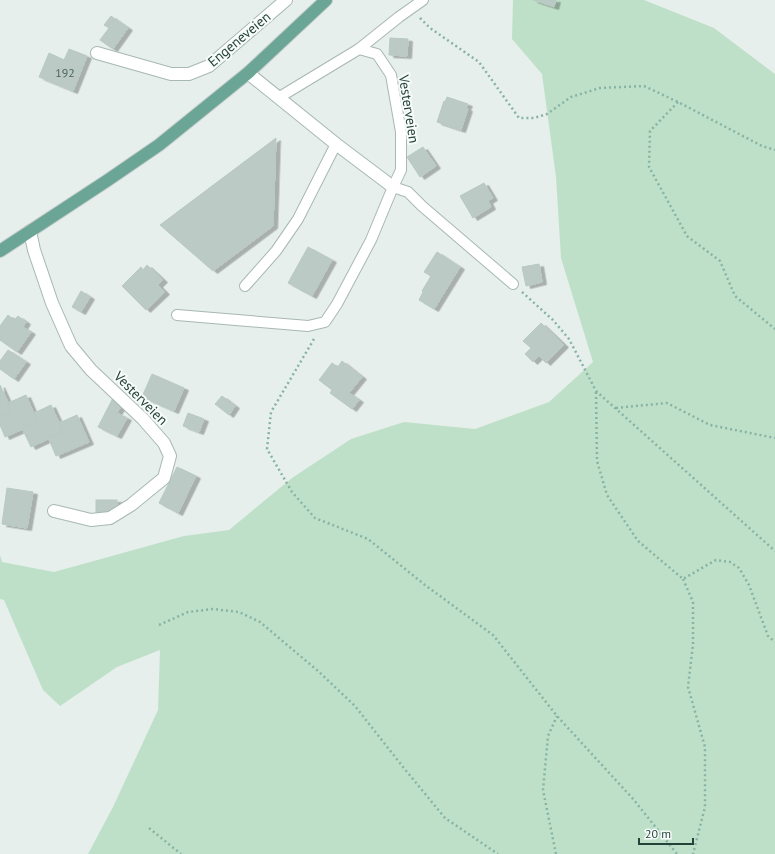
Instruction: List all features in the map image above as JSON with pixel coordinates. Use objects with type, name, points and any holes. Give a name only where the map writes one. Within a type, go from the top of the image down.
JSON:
[{"type":"main road","points":[[0,251],[159,145],[248,73],[326,0]]},
{"type":"street","name":"Engeneveien","points":[[97,53],[171,74],[188,74],[209,66],[286,0]]},
{"type":"street","points":[[248,73],[393,188]]},
{"type":"street","name":"Vesterveien","points":[[30,231],[34,250],[52,303],[71,346],[91,370],[143,419],[164,443],[170,456],[164,478],[131,505],[110,518],[91,520],[54,511]]},
{"type":"lane","points":[[278,98],[359,49],[423,0]]},
{"type":"lane","name":"Vesterveien","points":[[324,322],[337,304],[371,240],[401,170],[401,132],[391,75],[377,54],[359,49]]},
{"type":"lane","points":[[245,286],[276,251],[298,219],[336,144]]},
{"type":"lane","points":[[393,188],[408,192],[422,206],[513,284]]},
{"type":"lane","points":[[177,315],[308,326],[324,322]]},
{"type":"path","points":[[411,8],[430,28],[479,62],[519,118],[534,118],[547,114],[571,97],[600,88],[644,86],[762,146],[775,150]]},
{"type":"path","points":[[678,102],[650,131],[649,167],[687,236],[720,261],[735,296],[775,329]]},
{"type":"path","points":[[513,284],[553,320],[569,339],[596,391],[775,551]]},
{"type":"path","points":[[324,322],[271,412],[267,449],[292,492],[315,518],[368,539],[425,585],[493,635],[557,716],[634,800],[677,854]]},
{"type":"path","points":[[596,391],[597,461],[607,495],[638,541],[683,579],[693,602],[693,644],[688,687],[705,747],[705,807],[693,854]]},
{"type":"path","points":[[616,408],[667,403],[710,425],[775,438]]},
{"type":"path","points":[[683,579],[716,560],[730,562],[739,568],[749,585],[768,636],[775,642]]},
{"type":"path","points":[[158,625],[188,612],[213,609],[239,612],[260,622],[318,671],[355,706],[445,818],[498,854]]},
{"type":"path","points":[[556,854],[543,790],[548,736],[557,716]]},
{"type":"path","points":[[149,828],[181,854]]},
{"type":"green space","points":[[513,0],[644,0],[714,28],[775,74],[775,854],[88,854],[113,807],[158,710],[160,650],[117,667],[60,706],[43,690],[4,600],[0,599],[0,555],[2,562],[54,572],[184,536],[229,530],[292,478],[351,439],[404,422],[475,429],[549,402],[593,362],[561,258],[556,177],[542,74],[512,39]]},
{"type":"building","points":[[533,0],[556,0],[554,7]]},
{"type":"building","points":[[111,16],[128,28],[113,49],[100,40],[109,28],[104,25]]},
{"type":"building","points":[[390,38],[408,39],[407,56],[389,55]]},
{"type":"building","points":[[69,49],[87,56],[73,91],[39,77],[49,53],[64,60]]},
{"type":"building","points":[[447,97],[468,104],[466,108],[468,109],[461,130],[437,122],[444,101],[445,102]]},
{"type":"building","points":[[276,138],[273,226],[213,271],[160,225]]},
{"type":"building","points":[[423,147],[436,166],[420,177],[407,157]]},
{"type":"building","points":[[484,183],[493,198],[488,201],[491,207],[473,218],[460,196]]},
{"type":"building","points":[[308,247],[332,260],[312,296],[288,283]]},
{"type":"building","points":[[437,252],[460,267],[434,309],[419,300],[423,292],[422,291],[431,276],[424,272]]},
{"type":"building","points":[[539,264],[542,282],[526,286],[522,267]]},
{"type":"building","points":[[147,265],[163,280],[158,285],[165,292],[146,310],[122,286],[141,267],[143,270]]},
{"type":"building","points":[[81,291],[90,297],[81,312],[72,307]]},
{"type":"building","points":[[8,315],[14,320],[18,316],[26,322],[23,327],[31,332],[17,352],[0,340],[0,326]]},
{"type":"building","points":[[541,323],[564,345],[546,363],[539,356],[533,362],[525,354],[531,348],[523,341]]},
{"type":"building","points":[[8,350],[26,362],[14,379],[0,369],[0,361]]},
{"type":"building","points":[[342,361],[362,377],[349,393],[359,400],[352,409],[330,393],[332,390],[319,380],[332,363],[338,367]]},
{"type":"building","points":[[152,374],[184,388],[174,411],[142,397]]},
{"type":"building","points":[[0,385],[12,411],[0,416]]},
{"type":"building","points":[[26,395],[37,421],[5,437],[0,425],[0,416],[12,411],[8,403]]},
{"type":"building","points":[[222,396],[235,406],[229,415],[215,404]]},
{"type":"building","points":[[113,398],[123,403],[117,413],[127,418],[117,436],[98,427]]},
{"type":"building","points":[[51,405],[63,431],[48,437],[48,439],[31,447],[22,428],[37,421],[34,413]]},
{"type":"building","points":[[188,413],[204,419],[199,432],[183,426]]},
{"type":"building","points":[[77,415],[89,442],[56,456],[48,437],[63,431],[59,423]]},
{"type":"building","points":[[177,467],[196,476],[178,513],[159,503]]},
{"type":"building","points":[[7,488],[33,492],[27,528],[2,524]]},
{"type":"building","points":[[96,500],[117,500],[117,513],[96,513]]}]
